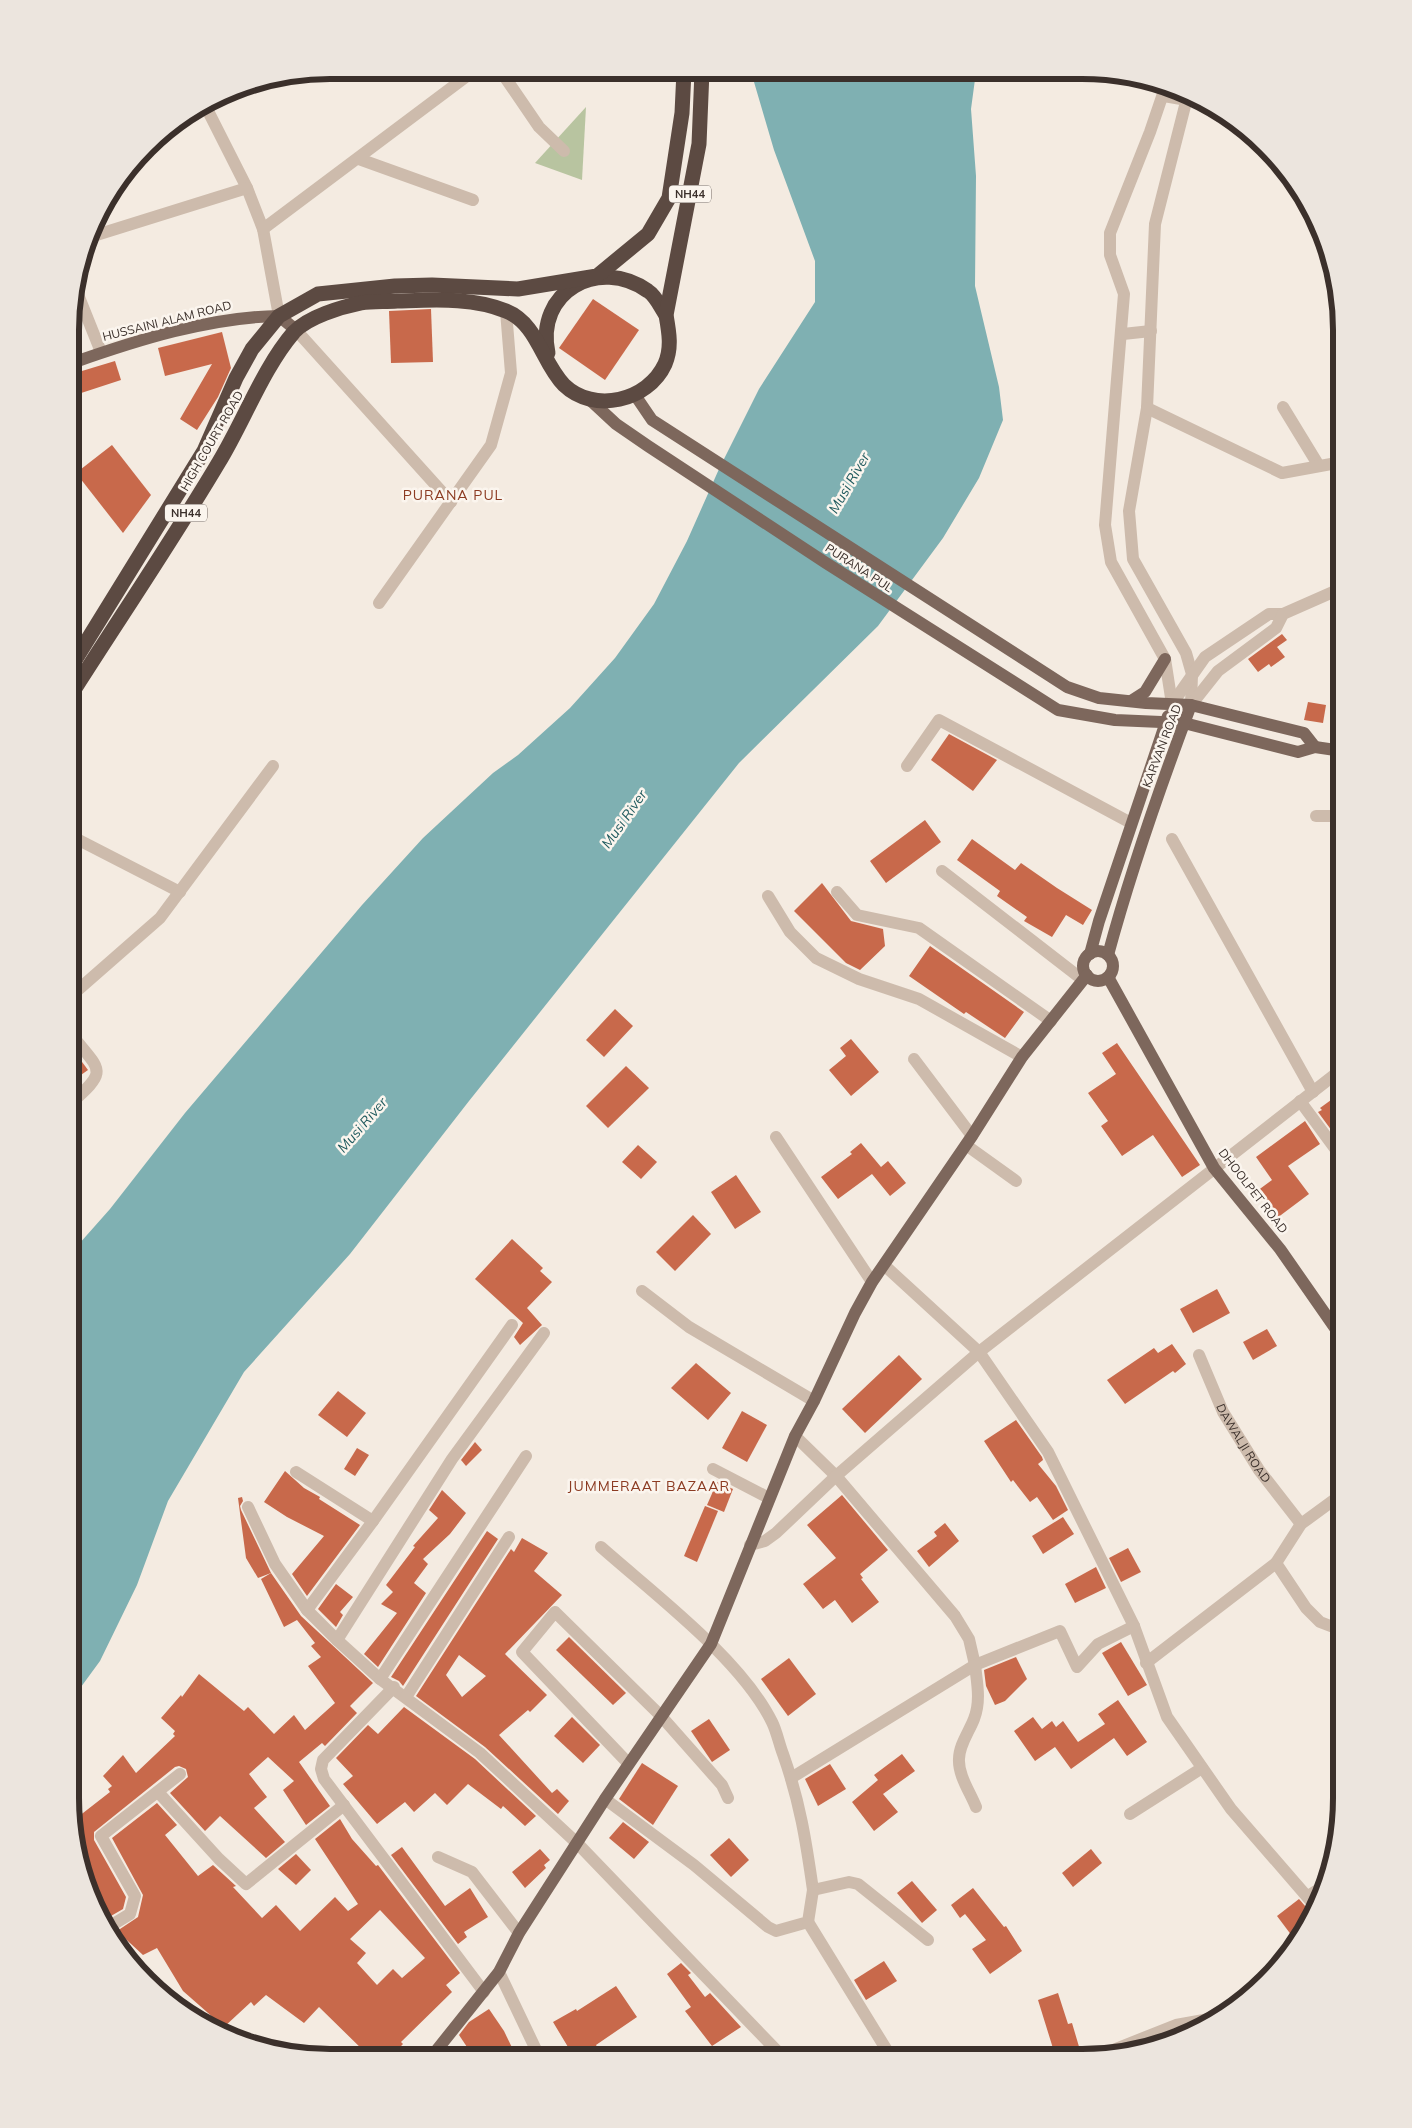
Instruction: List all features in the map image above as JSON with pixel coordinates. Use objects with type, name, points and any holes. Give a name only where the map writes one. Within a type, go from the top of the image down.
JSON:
[{"type":"highway","name":"NH44","points":[[550,364],[544,336],[552,309],[570,287],[597,276],[648,234],[669,198],[682,113],[684,79]]},
{"type":"highway","name":"NH44","points":[[296,330],[323,314],[362,303],[466,301],[506,311],[521,321],[538,340],[550,364],[565,385],[588,398],[614,401],[635,395],[653,382],[665,364],[671,340],[666,315],[699,144],[702,79]]},
{"type":"highway","name":"NH44","points":[[279,316],[318,294],[413,286],[518,289],[597,276],[626,278],[650,292],[666,315]]},
{"type":"highway","name":"HIGH COURT ROAD","points":[[79,654],[204,451],[252,349],[279,316]]},
{"type":"highway","name":"HIGH COURT ROAD","points":[[79,682],[219,462],[266,374],[296,330]]},
{"type":"main road","points":[[279,316],[296,330]]},
{"type":"main road","name":"HUSSAINI ALAM ROAD","points":[[79,360],[101,352],[235,318],[279,316]]},
{"type":"main road","name":"PURANA PUL","points":[[635,395],[652,420],[1067,687],[1099,698],[1191,705],[1304,733],[1315,747]]},
{"type":"main road","name":"PURANA PUL","points":[[588,398],[616,424],[648,446],[826,563],[1058,710],[1115,720],[1166,722]]},
{"type":"main road","points":[[1131,701],[1145,692],[1165,659]]},
{"type":"main road","points":[[438,2049],[499,1972],[519,1933],[578,1844],[628,1763],[711,1644],[795,1436],[872,1282],[969,1140],[1022,1057],[1085,977],[1084,961],[1090,954],[1131,823],[1172,704]]},
{"type":"main road","name":"KARVAN ROAD","points":[[1108,955],[1124,895],[1191,705]]},
{"type":"main road","points":[[1166,722],[1184,723],[1298,752],[1315,747],[1333,750]]},
{"type":"main road","points":[[1085,977],[1099,980],[1108,976],[1113,968],[1108,955],[1099,951],[1090,954]]},
{"type":"main road","name":"DHOOLPET ROAD","points":[[1108,976],[1214,1168],[1280,1249],[1333,1325]]},
{"type":"street","points":[[263,229],[359,159],[463,79]]},
{"type":"street","points":[[506,79],[540,127],[564,151]]},
{"type":"street","points":[[1164,93],[1110,233],[1110,255],[1124,294],[1123,334],[1105,525],[1111,562],[1165,659],[1172,704]]},
{"type":"street","points":[[1189,103],[1155,224],[1148,408],[1129,511],[1133,559],[1186,653],[1192,674],[1191,705]]},
{"type":"street","points":[[208,110],[247,188],[263,229],[279,316]]},
{"type":"street","points":[[359,159],[472,200]]},
{"type":"street","points":[[98,235],[247,188]]},
{"type":"street","points":[[81,301],[101,352]]},
{"type":"street","points":[[379,603],[491,446],[510,374],[506,311]]},
{"type":"street","points":[[296,330],[451,502]]},
{"type":"street","points":[[1123,334],[1151,331]]},
{"type":"street","points":[[1283,407],[1319,466]]},
{"type":"street","points":[[1148,408],[1282,473],[1333,464]]},
{"type":"street","name":"KARVAN ROAD","points":[[1191,705],[1218,671],[1276,628],[1283,614],[1333,592]]},
{"type":"street","points":[[1172,704],[1205,657],[1268,614],[1283,614]]},
{"type":"street","points":[[907,766],[938,720],[1131,823]]},
{"type":"street","points":[[79,989],[160,918],[273,766]]},
{"type":"street","points":[[1316,816],[1333,816]]},
{"type":"street","points":[[1172,839],[1313,1092]]},
{"type":"street","points":[[79,840],[180,892]]},
{"type":"street","points":[[942,871],[1085,977]]},
{"type":"street","points":[[837,892],[857,914],[919,928],[1051,1021]]},
{"type":"street","points":[[768,896],[790,932],[816,958],[859,980],[919,999],[1022,1057]]},
{"type":"street","points":[[79,1044],[97,1068],[97,1076],[92,1084],[79,1096]]},
{"type":"street","points":[[914,1059],[969,1140],[1016,1181]]},
{"type":"street","points":[[750,1545],[765,1540],[776,1533],[836,1476],[979,1352],[1333,1076]]},
{"type":"street","points":[[1300,1101],[1333,1146]]},
{"type":"street","points":[[776,1137],[872,1282]]},
{"type":"street","points":[[884,1265],[979,1352],[1048,1452],[1134,1626],[1146,1664],[1167,1717],[1231,1809],[1311,1900]]},
{"type":"street","points":[[642,1291],[689,1327],[814,1401]]},
{"type":"street","points":[[307,1610],[373,1521],[512,1325]]},
{"type":"street","points":[[337,1640],[452,1459],[544,1333]]},
{"type":"street","name":"DAWALJI ROAD","points":[[1200,1354],[1223,1412],[1259,1470],[1301,1524]]},
{"type":"street","points":[[795,1436],[836,1476],[955,1616],[969,1639],[975,1665],[978,1690],[977,1704],[975,1717],[959,1759],[961,1773],[976,1806]]},
{"type":"street","points":[[380,1679],[526,1456]]},
{"type":"street","points":[[713,1469],[769,1498]]},
{"type":"street","points":[[296,1472],[373,1521]]},
{"type":"street","points":[[1146,1664],[1276,1563],[1301,1524],[1333,1501]]},
{"type":"street","points":[[248,1507],[275,1564],[307,1610],[380,1679],[394,1687],[480,1753],[578,1844],[775,2049]]},
{"type":"street","points":[[406,1697],[509,1537]]},
{"type":"street","points":[[601,1547],[711,1644],[755,1694],[772,1723],[803,1817],[813,1890],[808,1922],[886,2049]]},
{"type":"street","points":[[1276,1563],[1306,1608],[1320,1622],[1333,1627]]},
{"type":"street","points":[[628,1763],[522,1652],[555,1612],[661,1716],[722,1785],[728,1798]]},
{"type":"street","points":[[791,1778],[975,1665],[1060,1631],[1077,1667],[1098,1644],[1134,1626]]},
{"type":"street","points":[[394,1687],[323,1760],[321,1769],[324,1779],[484,1992]]},
{"type":"street","points":[[1130,1814],[1202,1768]]},
{"type":"street","points":[[112,1925],[130,1914],[135,1896],[100,1836],[180,1774]]},
{"type":"street","points":[[158,1792],[219,1859],[246,1884],[344,1805]]},
{"type":"street","points":[[605,1799],[694,1865],[768,1927],[776,1931],[787,1930],[808,1922]]},
{"type":"street","points":[[438,1857],[472,1872],[519,1933]]},
{"type":"street","points":[[813,1890],[849,1882],[858,1884],[928,1940]]},
{"type":"street","points":[[1308,1896],[1315,1892]]},
{"type":"street","points":[[499,1972],[536,2049]]},
{"type":"street","points":[[1127,2045],[1176,2025],[1197,2021]]},
{"type":"green space","points":[[586,107],[582,180],[535,163]]},
{"type":"water","name":"Musi River","points":[[754,79],[975,79],[971,109],[976,176],[975,286],[999,387],[1003,420],[979,478],[943,538],[878,626],[739,763],[469,1101],[350,1254],[244,1372],[168,1501],[137,1585],[100,1661],[79,1690],[79,1244],[110,1209],[185,1113],[362,905],[423,838],[493,773],[518,755],[570,708],[615,658],[654,604],[687,541],[719,469],[759,389],[815,302],[815,261],[774,150]]},
{"type":"building","points":[[593,299],[639,330],[605,380],[559,348]]},
{"type":"building","points":[[431,309],[433,362],[391,363],[389,311]]},
{"type":"building","points":[[222,332],[231,368],[218,397],[197,430],[180,419],[212,364],[165,376],[158,348]]},
{"type":"building","points":[[115,361],[121,380],[79,394],[79,372]]},
{"type":"building","points":[[112,445],[151,495],[123,533],[79,477],[79,471]]},
{"type":"building","points":[[1282,634],[1287,640],[1277,647],[1285,657],[1271,667],[1269,664],[1258,672],[1248,659]]},
{"type":"building","points":[[1308,702],[1326,705],[1323,723],[1304,720]]},
{"type":"building","points":[[949,734],[997,760],[973,791],[931,760]]},
{"type":"building","points":[[925,820],[941,842],[886,883],[870,861]]},
{"type":"building","points":[[972,839],[1015,870],[1021,863],[1092,910],[1083,925],[1066,915],[1052,937],[1024,921],[1027,917],[997,896],[1000,891],[957,860]]},
{"type":"building","points":[[822,883],[851,921],[883,929],[885,946],[860,970],[846,963],[794,911]]},
{"type":"building","points":[[930,946],[1024,1012],[1005,1038],[966,1012],[964,1014],[909,976]]},
{"type":"building","points":[[615,1009],[633,1026],[604,1057],[586,1040]]},
{"type":"building","points":[[851,1039],[879,1072],[851,1096],[829,1070],[846,1056],[840,1048]]},
{"type":"building","points":[[1117,1043],[1200,1165],[1182,1177],[1153,1135],[1122,1156],[1101,1126],[1108,1121],[1088,1093],[1116,1074],[1102,1053]]},
{"type":"building","points":[[79,1058],[88,1070],[79,1076]]},
{"type":"building","points":[[626,1066],[649,1088],[608,1128],[586,1106]]},
{"type":"building","points":[[1333,1099],[1332,1131],[1318,1112],[1322,1110],[1320,1108]]},
{"type":"building","points":[[1305,1121],[1320,1144],[1288,1166],[1309,1194],[1277,1218],[1257,1191],[1272,1180],[1256,1157]]},
{"type":"building","points":[[861,1143],[881,1167],[888,1161],[906,1183],[890,1196],[872,1174],[838,1199],[821,1177],[852,1154],[850,1152]]},
{"type":"building","points":[[638,1145],[657,1162],[641,1179],[622,1162]]},
{"type":"building","points":[[736,1175],[761,1212],[735,1229],[711,1192]]},
{"type":"building","points":[[693,1215],[711,1234],[675,1271],[656,1252]]},
{"type":"building","points":[[512,1239],[543,1268],[540,1271],[552,1282],[527,1308],[542,1325],[520,1345],[514,1337],[523,1323],[475,1279]]},
{"type":"building","points":[[1217,1289],[1230,1313],[1193,1333],[1180,1309]]},
{"type":"building","points":[[1267,1329],[1277,1346],[1253,1360],[1243,1342]]},
{"type":"building","points":[[1172,1344],[1186,1364],[1125,1404],[1107,1380],[1154,1348],[1158,1353]]},
{"type":"building","points":[[899,1355],[922,1379],[865,1433],[842,1409]]},
{"type":"building","points":[[696,1363],[731,1393],[708,1420],[671,1388]]},
{"type":"building","points":[[338,1391],[366,1413],[347,1437],[318,1415]]},
{"type":"building","points":[[742,1411],[767,1425],[747,1462],[722,1448]]},
{"type":"building","points":[[1016,1420],[1042,1457],[1043,1460],[1038,1464],[1056,1486],[1068,1510],[1053,1520],[1037,1497],[1030,1502],[1013,1480],[1011,1482],[984,1441]]},
{"type":"building","points":[[475,1442],[482,1450],[466,1466],[461,1460]]},
{"type":"building","points":[[357,1448],[369,1455],[355,1476],[344,1469]]},
{"type":"building","points":[[285,1471],[304,1488],[320,1497],[319,1499],[360,1525],[307,1596],[292,1574],[324,1536],[287,1517],[264,1502]]},
{"type":"building","points":[[717,1482],[733,1489],[724,1512],[707,1505]]},
{"type":"building","points":[[442,1490],[466,1513],[450,1534],[423,1559],[428,1564],[414,1583],[426,1593],[378,1667],[364,1654],[397,1613],[381,1604],[393,1592],[386,1585],[415,1547],[413,1546],[438,1518],[429,1510]]},
{"type":"building","points":[[842,1495],[888,1550],[860,1574],[863,1578],[861,1579],[879,1602],[852,1623],[835,1600],[823,1609],[803,1584],[836,1558],[807,1525]]},
{"type":"building","points":[[242,1497],[241,1510],[271,1573],[258,1578],[246,1558],[238,1498]]},
{"type":"building","points":[[705,1506],[718,1511],[697,1562],[684,1556]]},
{"type":"building","points":[[1063,1517],[1074,1534],[1043,1554],[1032,1536]]},
{"type":"building","points":[[945,1523],[959,1541],[929,1567],[917,1551],[937,1536],[934,1532]]},
{"type":"building","points":[[487,1531],[498,1539],[403,1686],[399,1681],[391,1677]]},
{"type":"building","points":[[522,1538],[548,1553],[534,1571],[562,1595],[505,1654],[547,1695],[530,1712],[528,1710],[499,1735],[552,1793],[557,1789],[569,1801],[558,1814],[485,1747],[416,1696],[511,1549],[514,1552]],"holes":[[[459,1655],[486,1676],[462,1697],[446,1675]]]},
{"type":"building","points":[[1128,1548],[1141,1572],[1121,1582],[1109,1558]]},
{"type":"building","points":[[1096,1567],[1106,1588],[1075,1603],[1065,1584]]},
{"type":"building","points":[[271,1573],[301,1616],[373,1683],[350,1706],[357,1713],[325,1746],[322,1743],[299,1762],[330,1806],[306,1825],[283,1790],[294,1781],[268,1757],[249,1774],[267,1797],[254,1808],[285,1842],[266,1858],[220,1816],[205,1831],[170,1793],[188,1777],[186,1769],[179,1766],[175,1767],[94,1832],[94,1840],[126,1897],[123,1909],[109,1917],[87,1863],[79,1816],[110,1792],[108,1789],[112,1786],[103,1776],[123,1755],[136,1773],[175,1736],[173,1734],[175,1731],[161,1718],[181,1695],[182,1697],[199,1674],[244,1711],[248,1707],[274,1734],[294,1715],[305,1730],[335,1703],[308,1666],[321,1657],[311,1646],[315,1643],[297,1620],[284,1627],[261,1579]]},
{"type":"building","points":[[336,1584],[353,1597],[340,1612],[343,1615],[336,1627],[318,1609]]},
{"type":"building","points":[[569,1637],[626,1693],[613,1705],[556,1650]]},
{"type":"building","points":[[1121,1642],[1147,1685],[1128,1696],[1102,1653]]},
{"type":"building","points":[[1016,1657],[1027,1679],[1005,1701],[995,1705],[986,1686],[984,1670]]},
{"type":"building","points":[[789,1658],[816,1694],[788,1716],[761,1679]]},
{"type":"building","points":[[1118,1700],[1147,1742],[1127,1756],[1114,1738],[1071,1769],[1055,1747],[1035,1761],[1014,1731],[1033,1717],[1042,1729],[1052,1721],[1056,1727],[1063,1721],[1078,1742],[1105,1724],[1098,1714]]},
{"type":"building","points":[[404,1707],[475,1759],[536,1816],[525,1826],[503,1806],[501,1809],[468,1784],[447,1805],[435,1793],[414,1812],[405,1802],[377,1824],[343,1784],[353,1776],[336,1758],[368,1725],[378,1734]]},
{"type":"building","points":[[572,1717],[600,1745],[583,1763],[554,1736]]},
{"type":"building","points":[[709,1719],[730,1750],[712,1762],[691,1731]]},
{"type":"building","points":[[902,1754],[915,1771],[883,1794],[898,1812],[874,1831],[852,1802],[878,1780],[874,1775]]},
{"type":"building","points":[[642,1763],[678,1786],[653,1825],[619,1799]]},
{"type":"building","points":[[830,1764],[846,1789],[818,1806],[805,1779]]},
{"type":"building","points":[[157,1803],[177,1825],[165,1835],[198,1876],[213,1865],[236,1886],[233,1887],[262,1918],[276,1905],[300,1931],[335,1897],[348,1911],[358,1904],[315,1839],[340,1819],[352,1839],[376,1866],[378,1865],[460,1973],[446,1985],[452,1992],[401,2042],[403,2044],[398,2049],[362,2049],[319,2007],[304,2023],[266,1995],[254,2006],[251,2002],[225,2026],[183,1991],[157,1948],[143,1955],[117,1931],[138,1917],[143,1895],[112,1838]],"holes":[[[380,1910],[425,1958],[402,1978],[393,1969],[377,1985],[357,1963],[366,1953],[350,1939]]]},
{"type":"building","points":[[623,1822],[649,1842],[634,1859],[609,1838]]},
{"type":"building","points":[[729,1838],[749,1860],[731,1877],[710,1855]]},
{"type":"building","points":[[402,1847],[445,1906],[470,1888],[488,1917],[464,1932],[467,1937],[458,1944],[391,1855]]},
{"type":"building","points":[[540,1849],[550,1860],[544,1865],[546,1868],[525,1888],[512,1872]]},
{"type":"building","points":[[1091,1849],[1102,1863],[1073,1887],[1062,1873]]},
{"type":"building","points":[[296,1854],[311,1870],[296,1885],[278,1869]]},
{"type":"building","points":[[912,1881],[937,1910],[922,1923],[897,1893]]},
{"type":"building","points":[[973,1888],[1004,1927],[1006,1926],[1022,1951],[990,1974],[972,1949],[986,1940],[965,1914],[960,1918],[951,1905]]},
{"type":"building","points":[[1299,1899],[1307,1908],[1292,1936],[1277,1916]]},
{"type":"building","points":[[884,1961],[897,1981],[866,2000],[854,1980]]},
{"type":"building","points":[[681,1963],[691,1973],[688,1975],[705,1997],[710,1993],[741,2027],[712,2046],[685,2011],[691,2007],[667,1974]]},
{"type":"building","points":[[616,1986],[637,2017],[596,2045],[598,2049],[569,2049],[553,2022],[576,2009],[577,2011]]},
{"type":"building","points":[[1058,1993],[1068,2024],[1072,2023],[1080,2049],[1053,2049],[1038,2000]]},
{"type":"building","points":[[489,2009],[504,2031],[513,2049],[468,2049],[459,2035],[469,2022]]},
{"type":"district","name":"PURANA PUL","points":[[453,495]]},
{"type":"district","name":"JUMMERAAT BAZAAR","points":[[649,1486]]}]
